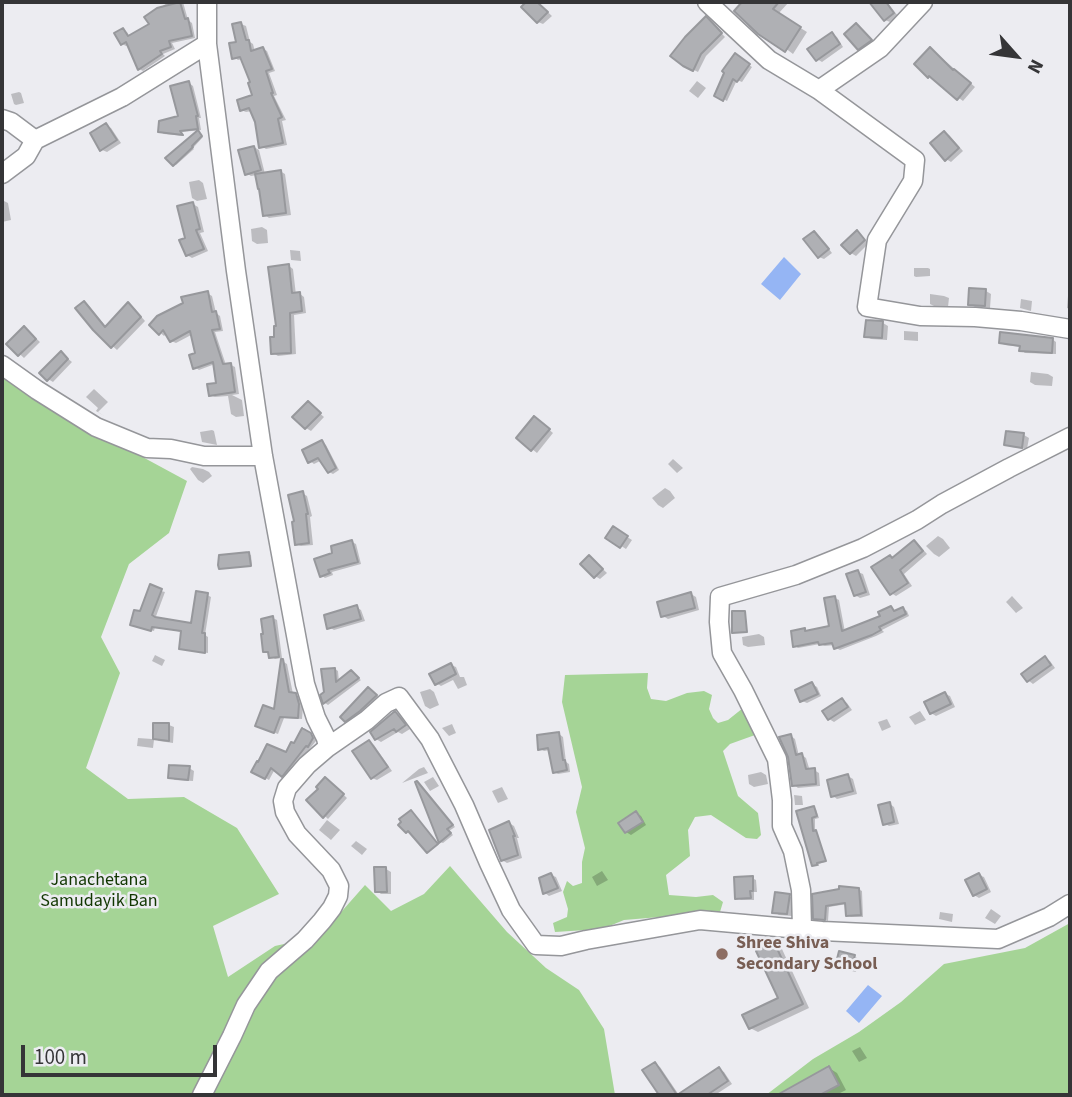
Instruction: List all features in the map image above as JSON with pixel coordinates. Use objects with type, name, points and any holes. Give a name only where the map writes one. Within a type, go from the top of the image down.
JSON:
[{"type":"street","points":[[207,2],[207,44],[263,456],[305,684],[328,747]]},
{"type":"street","points":[[707,2],[769,60],[819,90],[915,160],[913,181],[877,240],[866,307],[920,316],[975,317],[1070,329]]},
{"type":"street","points":[[819,90],[880,48],[923,2]]},
{"type":"street","points":[[2,174],[26,156],[35,140],[122,97],[207,44]]},
{"type":"street","points":[[2,120],[11,122],[35,140]]},
{"type":"street","points":[[2,365],[96,426],[147,448],[171,449],[204,456],[263,456]]},
{"type":"street","points":[[802,928],[802,890],[793,850],[782,826],[778,759],[722,653],[720,597],[796,575],[863,548],[1070,437]]},
{"type":"street","points":[[202,1095],[246,1005],[268,971],[306,940],[332,908],[338,896],[339,886],[331,870],[297,834],[285,812],[283,801],[287,788],[307,765],[328,747],[386,703],[399,697],[430,739],[464,805],[511,910],[536,945],[561,946],[700,920],[834,932],[998,939],[1049,917],[1070,904]]},
{"type":"green space","name":"Janachetana Samudayik Ban","points":[[2,375],[76,421],[187,481],[169,533],[129,564],[101,637],[120,673],[86,768],[128,799],[184,797],[237,828],[279,894],[213,926],[228,977],[275,946],[320,936],[365,885],[391,911],[424,894],[450,866],[507,932],[546,968],[579,990],[604,1029],[615,1095],[2,1095]]},
{"type":"green space","points":[[648,673],[647,688],[651,699],[666,701],[687,693],[704,691],[712,695],[709,709],[718,723],[728,720],[743,708],[756,730],[755,735],[730,744],[723,751],[738,796],[758,813],[761,835],[757,839],[746,838],[711,815],[695,817],[688,830],[690,856],[666,875],[669,895],[713,895],[723,902],[720,912],[624,920],[602,929],[555,932],[553,923],[567,917],[568,909],[563,892],[567,881],[573,886],[582,883],[585,848],[576,812],[582,787],[562,702],[565,675]]},
{"type":"green space","points":[[1070,923],[1070,1095],[766,1095],[813,1059],[859,1032],[901,1002],[944,964],[1025,948]]},
{"type":"water","points":[[784,257],[801,274],[780,300],[761,284]]},
{"type":"water","points":[[868,985],[882,996],[859,1023],[846,1011]]},
{"type":"building","points":[[180,2],[185,19],[188,18],[192,36],[169,41],[171,47],[160,51],[162,54],[138,70],[126,42],[121,45],[114,33],[123,28],[128,36],[149,24],[144,17],[157,8]]},
{"type":"building","points":[[526,2],[537,2],[548,12],[537,23],[521,7]]},
{"type":"building","points":[[742,2],[779,2],[773,9],[801,27],[785,52],[758,34],[734,11]]},
{"type":"building","points":[[869,2],[886,2],[894,13],[884,21]]},
{"type":"building","points":[[706,16],[722,33],[701,54],[693,71],[670,56]]},
{"type":"building","points":[[241,22],[251,51],[263,47],[272,69],[266,71],[271,93],[282,117],[278,119],[283,143],[259,148],[255,122],[249,108],[240,111],[237,100],[252,95],[240,57],[232,59],[229,43],[236,42],[232,24]]},
{"type":"building","points":[[856,23],[872,40],[858,50],[844,34]]},
{"type":"building","points":[[832,32],[840,44],[816,61],[807,49]]},
{"type":"building","points":[[930,47],[953,70],[971,83],[957,100],[914,64]]},
{"type":"building","points":[[735,53],[750,64],[737,82],[733,79],[723,101],[714,96],[724,73],[722,71]]},
{"type":"building","points":[[189,81],[198,116],[198,129],[180,131],[183,135],[158,132],[159,121],[178,116],[170,86]]},
{"type":"building","points":[[106,123],[117,140],[100,151],[90,133]]},
{"type":"building","points":[[198,130],[202,136],[173,166],[165,158]]},
{"type":"building","points":[[944,131],[959,148],[945,161],[930,143]]},
{"type":"building","points":[[254,146],[261,170],[245,175],[238,150]]},
{"type":"building","points":[[281,170],[286,213],[263,216],[255,174]]},
{"type":"building","points":[[193,202],[200,229],[196,230],[204,249],[186,256],[179,240],[185,238],[177,206]]},
{"type":"building","points":[[857,230],[865,240],[850,254],[841,245]]},
{"type":"building","points":[[814,231],[829,249],[818,258],[803,239]]},
{"type":"building","points":[[289,264],[292,293],[300,292],[302,311],[290,313],[291,353],[271,354],[270,337],[274,337],[276,326],[268,267]]},
{"type":"building","points":[[969,288],[986,289],[985,306],[968,305]]},
{"type":"building","points":[[208,291],[212,312],[216,311],[220,329],[212,330],[223,364],[231,363],[235,392],[209,396],[207,384],[216,383],[213,362],[193,369],[189,355],[195,353],[190,331],[170,342],[163,330],[159,335],[149,325],[157,316],[183,303],[181,297]]},
{"type":"building","points":[[84,301],[105,327],[128,302],[141,317],[111,348],[75,308]]},
{"type":"building","points":[[866,320],[883,321],[882,338],[864,337]]},
{"type":"building","points":[[24,326],[36,339],[18,356],[6,344]]},
{"type":"building","points":[[1000,332],[1053,338],[1052,353],[1019,351],[1020,346],[999,343]]},
{"type":"building","points":[[61,351],[68,359],[47,381],[39,373]]},
{"type":"building","points":[[308,401],[321,413],[305,429],[292,417]]},
{"type":"building","points":[[534,416],[550,429],[531,451],[516,438]]},
{"type":"building","points":[[1006,431],[1024,433],[1022,448],[1004,445]]},
{"type":"building","points":[[322,440],[336,468],[328,473],[318,458],[308,463],[302,450]]},
{"type":"building","points":[[303,491],[308,514],[309,543],[295,545],[294,521],[288,495]]},
{"type":"building","points":[[613,526],[628,536],[620,548],[605,538]]},
{"type":"building","points":[[352,540],[358,562],[328,570],[330,573],[320,577],[314,559],[332,553],[331,546]]},
{"type":"building","points":[[914,540],[923,551],[900,570],[908,583],[890,595],[871,567],[890,555],[892,558]]},
{"type":"building","points":[[249,552],[251,566],[219,569],[219,555]]},
{"type":"building","points":[[589,555],[603,569],[594,578],[580,564]]},
{"type":"building","points":[[858,570],[866,592],[854,596],[846,574]]},
{"type":"building","points":[[150,584],[162,589],[152,615],[191,623],[196,591],[208,593],[202,633],[205,633],[205,653],[179,649],[181,631],[152,627],[151,631],[130,625],[134,610],[140,611]]},
{"type":"building","points":[[691,592],[695,608],[661,617],[657,602]]},
{"type":"building","points":[[835,596],[842,631],[880,616],[878,612],[891,606],[894,611],[903,607],[906,614],[879,627],[881,630],[872,635],[834,649],[832,643],[819,645],[818,642],[793,647],[791,631],[829,626],[824,598]]},
{"type":"building","points":[[357,605],[361,619],[327,629],[324,615]]},
{"type":"building","points":[[732,611],[745,611],[747,632],[732,633]]},
{"type":"building","points":[[273,616],[279,657],[269,658],[268,652],[263,652],[261,619]]},
{"type":"building","points":[[1045,656],[1051,665],[1027,682],[1021,674]]},
{"type":"building","points":[[281,659],[289,692],[296,693],[299,704],[298,718],[280,717],[274,733],[255,726],[263,705],[274,709]]},
{"type":"building","points":[[451,663],[456,674],[435,685],[429,674]]},
{"type":"building","points":[[335,668],[336,682],[351,670],[359,678],[323,704],[320,695],[324,692],[321,669]]},
{"type":"building","points":[[812,682],[818,694],[800,702],[795,690]]},
{"type":"building","points":[[368,687],[377,695],[345,722],[340,717]]},
{"type":"building","points":[[945,692],[951,704],[930,714],[924,702]]},
{"type":"building","points":[[842,698],[848,707],[828,720],[822,711]]},
{"type":"building","points":[[395,711],[406,725],[375,740],[370,732]]},
{"type":"building","points":[[153,723],[169,723],[169,741],[153,739]]},
{"type":"building","points":[[302,728],[311,733],[313,738],[282,777],[271,768],[265,779],[251,772],[267,744],[286,752]]},
{"type":"building","points":[[559,732],[567,770],[553,773],[548,748],[538,750],[537,735]]},
{"type":"building","points":[[791,734],[796,755],[802,753],[806,769],[815,768],[816,784],[792,786],[788,757],[779,737]]},
{"type":"building","points":[[369,740],[388,767],[371,779],[352,751]]},
{"type":"building","points":[[169,765],[190,766],[188,780],[168,778]]},
{"type":"building","points":[[848,774],[853,791],[831,797],[827,780]]},
{"type":"building","points":[[325,777],[344,794],[323,818],[306,800],[318,789],[316,787]]},
{"type":"building","points":[[417,781],[453,825],[447,829],[451,833],[439,843],[415,782]]},
{"type":"building","points":[[890,802],[894,822],[883,825],[878,805]]},
{"type":"building","points":[[814,806],[817,816],[812,818],[813,831],[816,830],[826,861],[812,866],[796,811]]},
{"type":"building","points":[[411,810],[438,844],[427,853],[408,831],[406,833],[398,825],[401,822],[399,819]]},
{"type":"building","points":[[636,811],[643,822],[625,833],[618,823]]},
{"type":"building","points":[[509,821],[518,855],[501,861],[489,830]]},
{"type":"building","points":[[374,867],[386,867],[387,892],[375,892]]},
{"type":"building","points":[[551,873],[558,888],[543,894],[539,878]]},
{"type":"building","points":[[979,873],[987,889],[973,896],[965,880]]},
{"type":"building","points":[[753,876],[751,898],[735,899],[734,877]]},
{"type":"building","points":[[839,886],[859,888],[861,915],[846,916],[845,903],[826,906],[825,920],[813,919],[812,894],[839,889]]},
{"type":"building","points":[[775,892],[790,894],[787,914],[772,913]]},
{"type":"building","points":[[774,942],[803,1004],[749,1029],[742,1015],[778,998],[756,951]]},
{"type":"building","points":[[839,951],[855,955],[851,970],[835,967]]},
{"type":"building","points":[[655,1062],[677,1095],[659,1095],[642,1070]]},
{"type":"building","points":[[829,1066],[839,1085],[820,1095],[777,1095]]},
{"type":"building","points":[[719,1067],[728,1081],[707,1095],[677,1095]]},
{"type":"place","name":"Shree Shiva Secondary School","points":[[722,954]]}]
